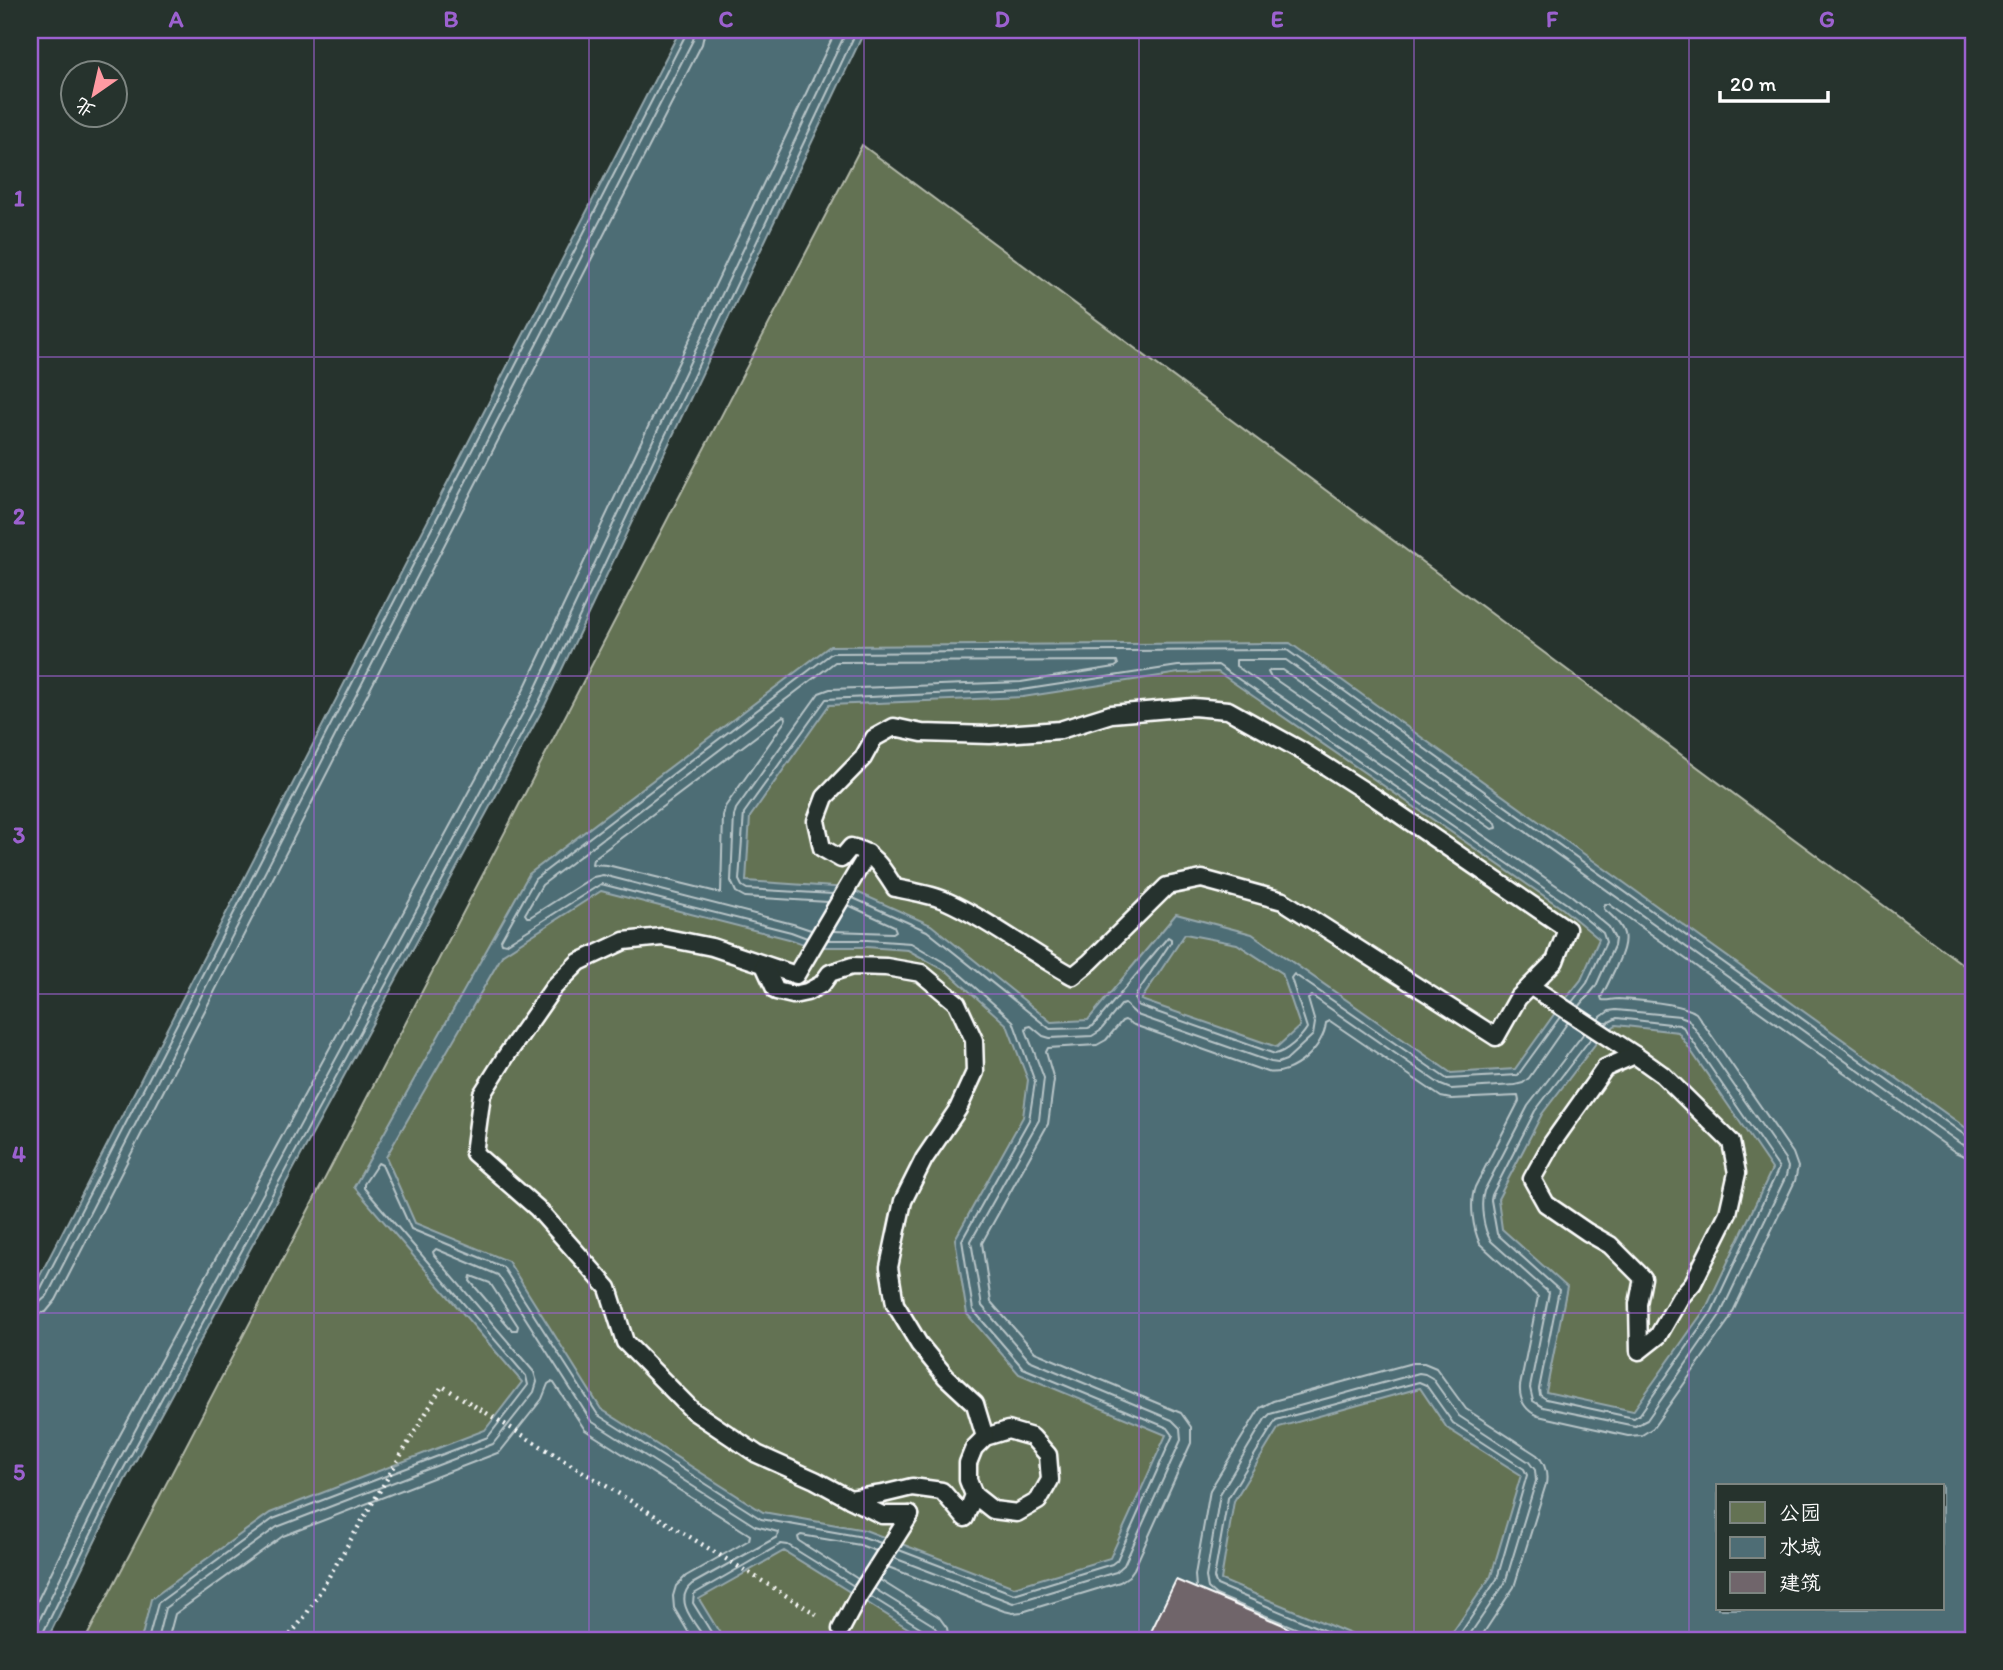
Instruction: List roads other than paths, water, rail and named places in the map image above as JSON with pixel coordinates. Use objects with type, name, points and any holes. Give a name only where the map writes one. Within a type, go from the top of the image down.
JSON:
[{"type":"lane","points":[[1193,707],[1228,710],[1302,751],[1374,797],[1567,929],[1555,961],[1518,998],[1496,1037],[1283,901],[1202,879],[1167,886],[1090,962],[1073,975],[943,900],[895,888],[868,853],[851,847],[841,859],[822,848],[816,821],[825,797],[863,758],[874,738],[894,727],[922,733],[990,735],[1060,730],[1111,714],[1193,707]]},
{"type":"lane","points":[[841,1629],[910,1515],[882,1515],[757,1454],[693,1411],[625,1342],[608,1288],[537,1208],[474,1153],[482,1094],[554,987],[579,962],[624,941],[662,937],[712,947],[796,975],[868,853]]},
{"type":"lane","points":[[764,965],[776,990],[793,995],[807,992],[822,984],[830,972],[852,966],[886,967],[921,973],[957,1003],[974,1040],[975,1072],[958,1108],[924,1159],[904,1200],[890,1267],[895,1304],[919,1344],[946,1377],[975,1404],[985,1437]]},
{"type":"lane","points":[[1530,986],[1635,1055],[1663,1075],[1731,1142],[1737,1173],[1728,1213],[1693,1283],[1680,1298],[1658,1336],[1639,1351],[1638,1304],[1643,1278],[1611,1245],[1587,1233],[1546,1204],[1532,1179],[1552,1143],[1605,1068],[1635,1055]]},
{"type":"lane","points":[[1008,1430],[1032,1437],[1048,1455],[1050,1480],[1038,1501],[1017,1513],[993,1510],[974,1495],[968,1479],[968,1464],[974,1448],[985,1437],[1008,1430]]},
{"type":"lane","points":[[850,1499],[912,1487],[942,1491],[965,1518],[974,1495]]},
{"type":"water","points":[[680,30],[865,30],[545,705],[124,1482],[47,1640],[30,1640],[30,1295]]},
{"type":"water","points":[[1290,643],[1973,1133],[1973,1640],[1438,1640],[1450,1636],[1491,1576],[1521,1475],[1447,1428],[1420,1388],[1279,1427],[1234,1501],[1221,1580],[1365,1640],[927,1640],[784,1551],[699,1599],[724,1640],[141,1640],[151,1599],[270,1513],[485,1430],[522,1382],[354,1187],[529,874],[830,646]],"holes":[[[1218,672],[1563,909],[1599,939],[1581,980],[1515,1069],[1451,1073],[1252,934],[1176,914],[1088,1020],[1051,1022],[931,925],[848,888],[746,881],[750,817],[829,705],[1023,697],[1179,673]],[[601,891],[812,947],[908,950],[948,972],[1007,1025],[1028,1080],[1023,1117],[955,1239],[967,1314],[1019,1374],[1166,1435],[1110,1558],[1014,1587],[865,1530],[763,1512],[601,1409],[508,1261],[415,1223],[386,1157],[503,954]],[[1185,934],[1237,944],[1282,973],[1300,1026],[1277,1047],[1141,1000]],[[1616,1025],[1678,1032],[1772,1169],[1706,1308],[1633,1411],[1546,1392],[1567,1287],[1502,1229],[1498,1199],[1542,1114],[1603,1034]]]}]
